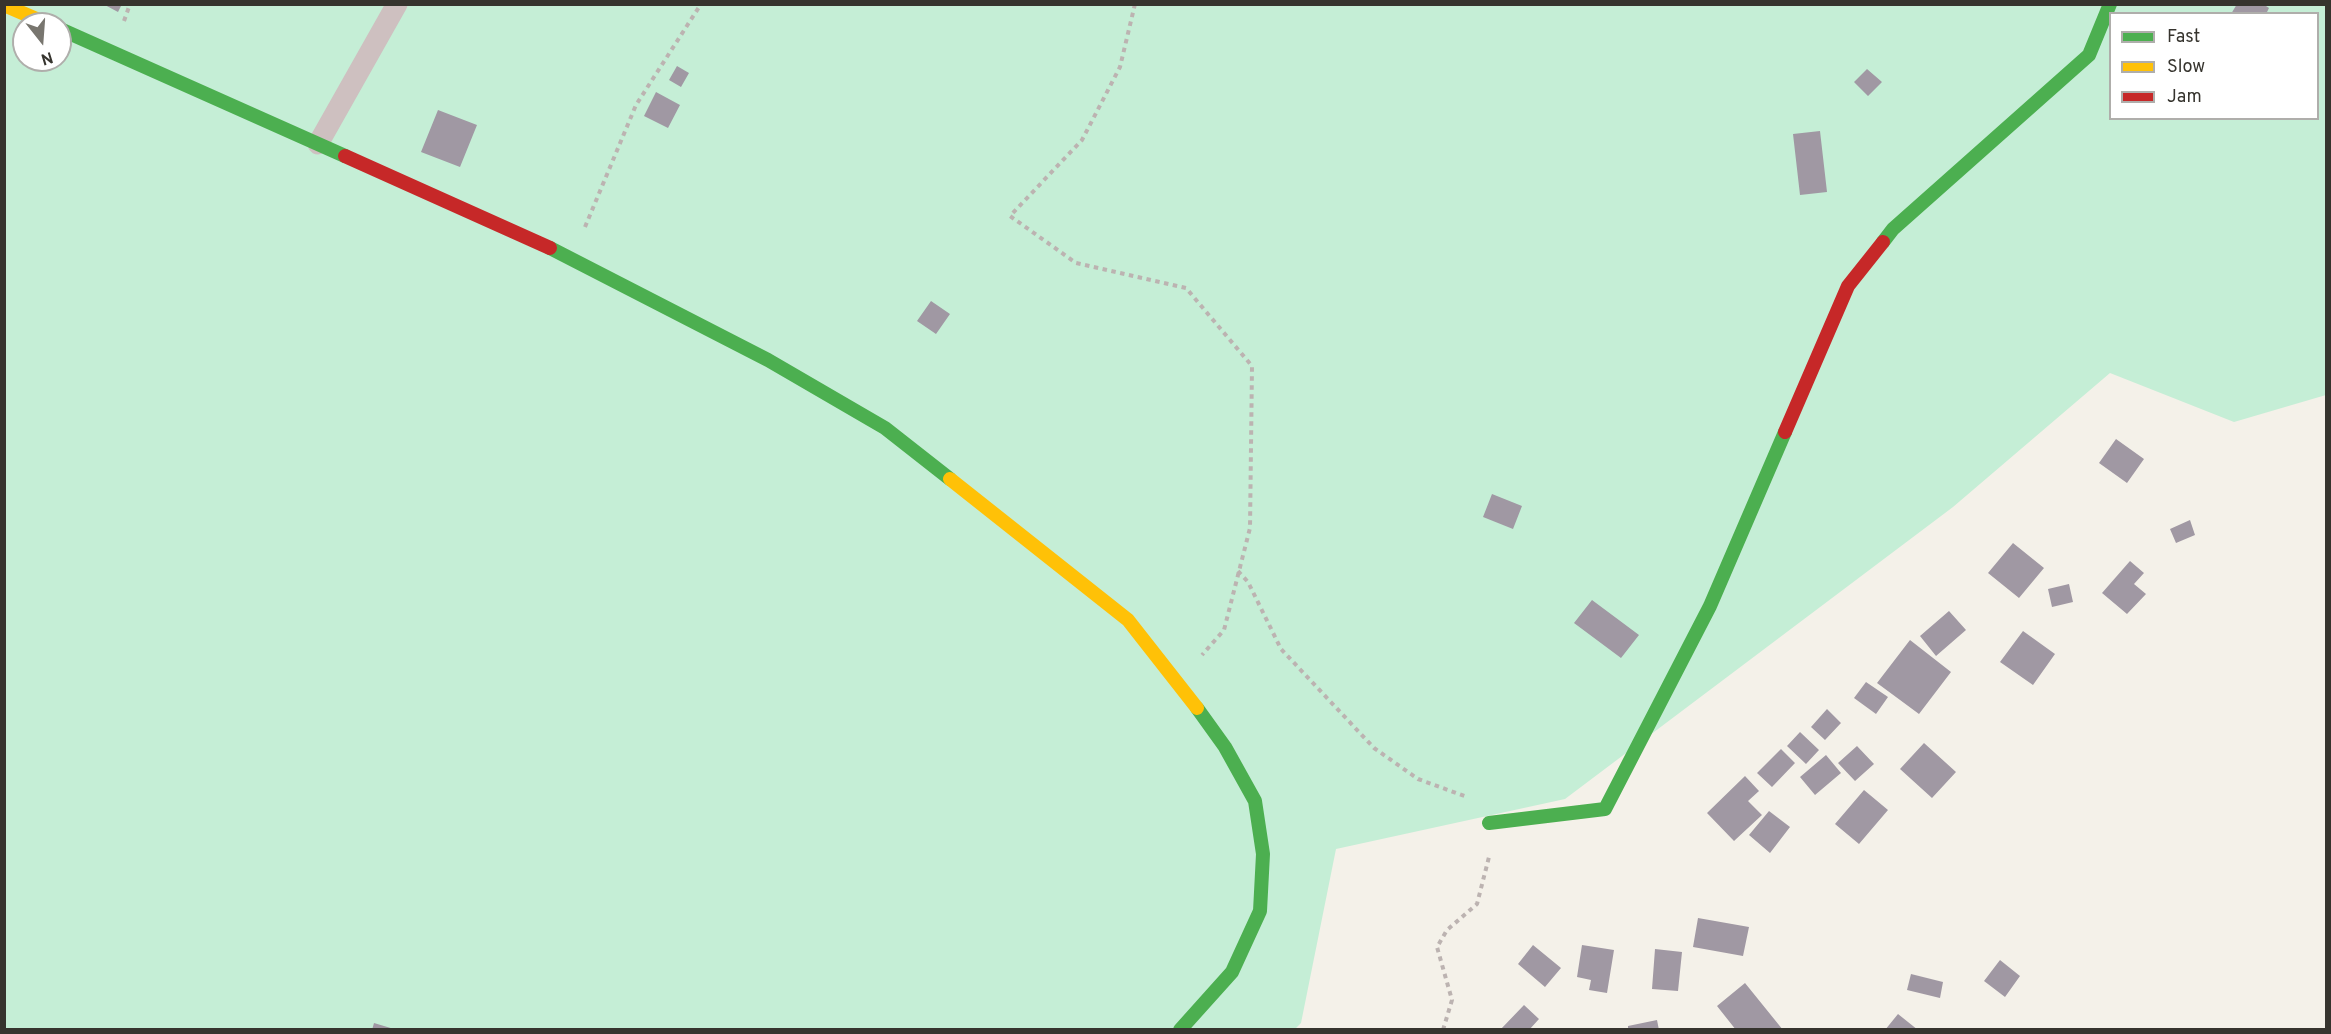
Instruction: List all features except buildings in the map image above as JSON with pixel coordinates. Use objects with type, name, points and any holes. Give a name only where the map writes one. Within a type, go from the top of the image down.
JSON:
[{"type":"street","points":[[4,4],[22,12]]},
{"type":"street","points":[[1489,823],[1605,809],[1710,606],[1848,286],[1893,229],[2089,55],[2110,4]]},
{"type":"street","points":[[72,34],[572,258],[768,360],[885,428],[1128,620],[1179,682],[1225,747],[1255,801],[1263,854],[1260,911],[1232,972],[1180,1029]]},
{"type":"lane","points":[[318,144],[398,4]]},
{"type":"path","points":[[572,258],[636,105],[701,4]]},
{"type":"path","points":[[1135,4],[1120,67],[1082,140],[1010,216],[1076,262],[1186,288],[1252,366],[1250,528],[1224,630],[1179,682]]},
{"type":"path","points":[[1238,571],[1248,582],[1281,649],[1374,748],[1418,779],[1476,800],[1489,823],[1489,861],[1477,904],[1447,930],[1437,947],[1452,1000],[1443,1029]]},
{"type":"green space","points":[[5,5],[2326,5],[2326,395],[2234,422],[2110,373],[1953,507],[1565,799],[1336,849],[1301,1023],[1295,1029],[5,1030]]},
{"type":"traffic: fast","points":[[1883,242],[1893,229],[2089,55],[2110,4]]},
{"type":"traffic: fast","points":[[72,34],[345,156]]},
{"type":"traffic: fast","points":[[550,248],[768,360],[885,428],[950,479]]},
{"type":"traffic: fast","points":[[1489,823],[1605,809],[1710,606],[1785,432]]},
{"type":"traffic: fast","points":[[1180,1030],[1232,972],[1260,911],[1263,854],[1255,801],[1225,747],[1197,708]]},
{"type":"traffic: slow","points":[[4,5],[20,12]]},
{"type":"traffic: slow","points":[[950,479],[1128,620],[1197,708]]},
{"type":"traffic: jam","points":[[345,156],[550,248]]},
{"type":"traffic: jam","points":[[1785,432],[1848,286],[1883,242]]}]
